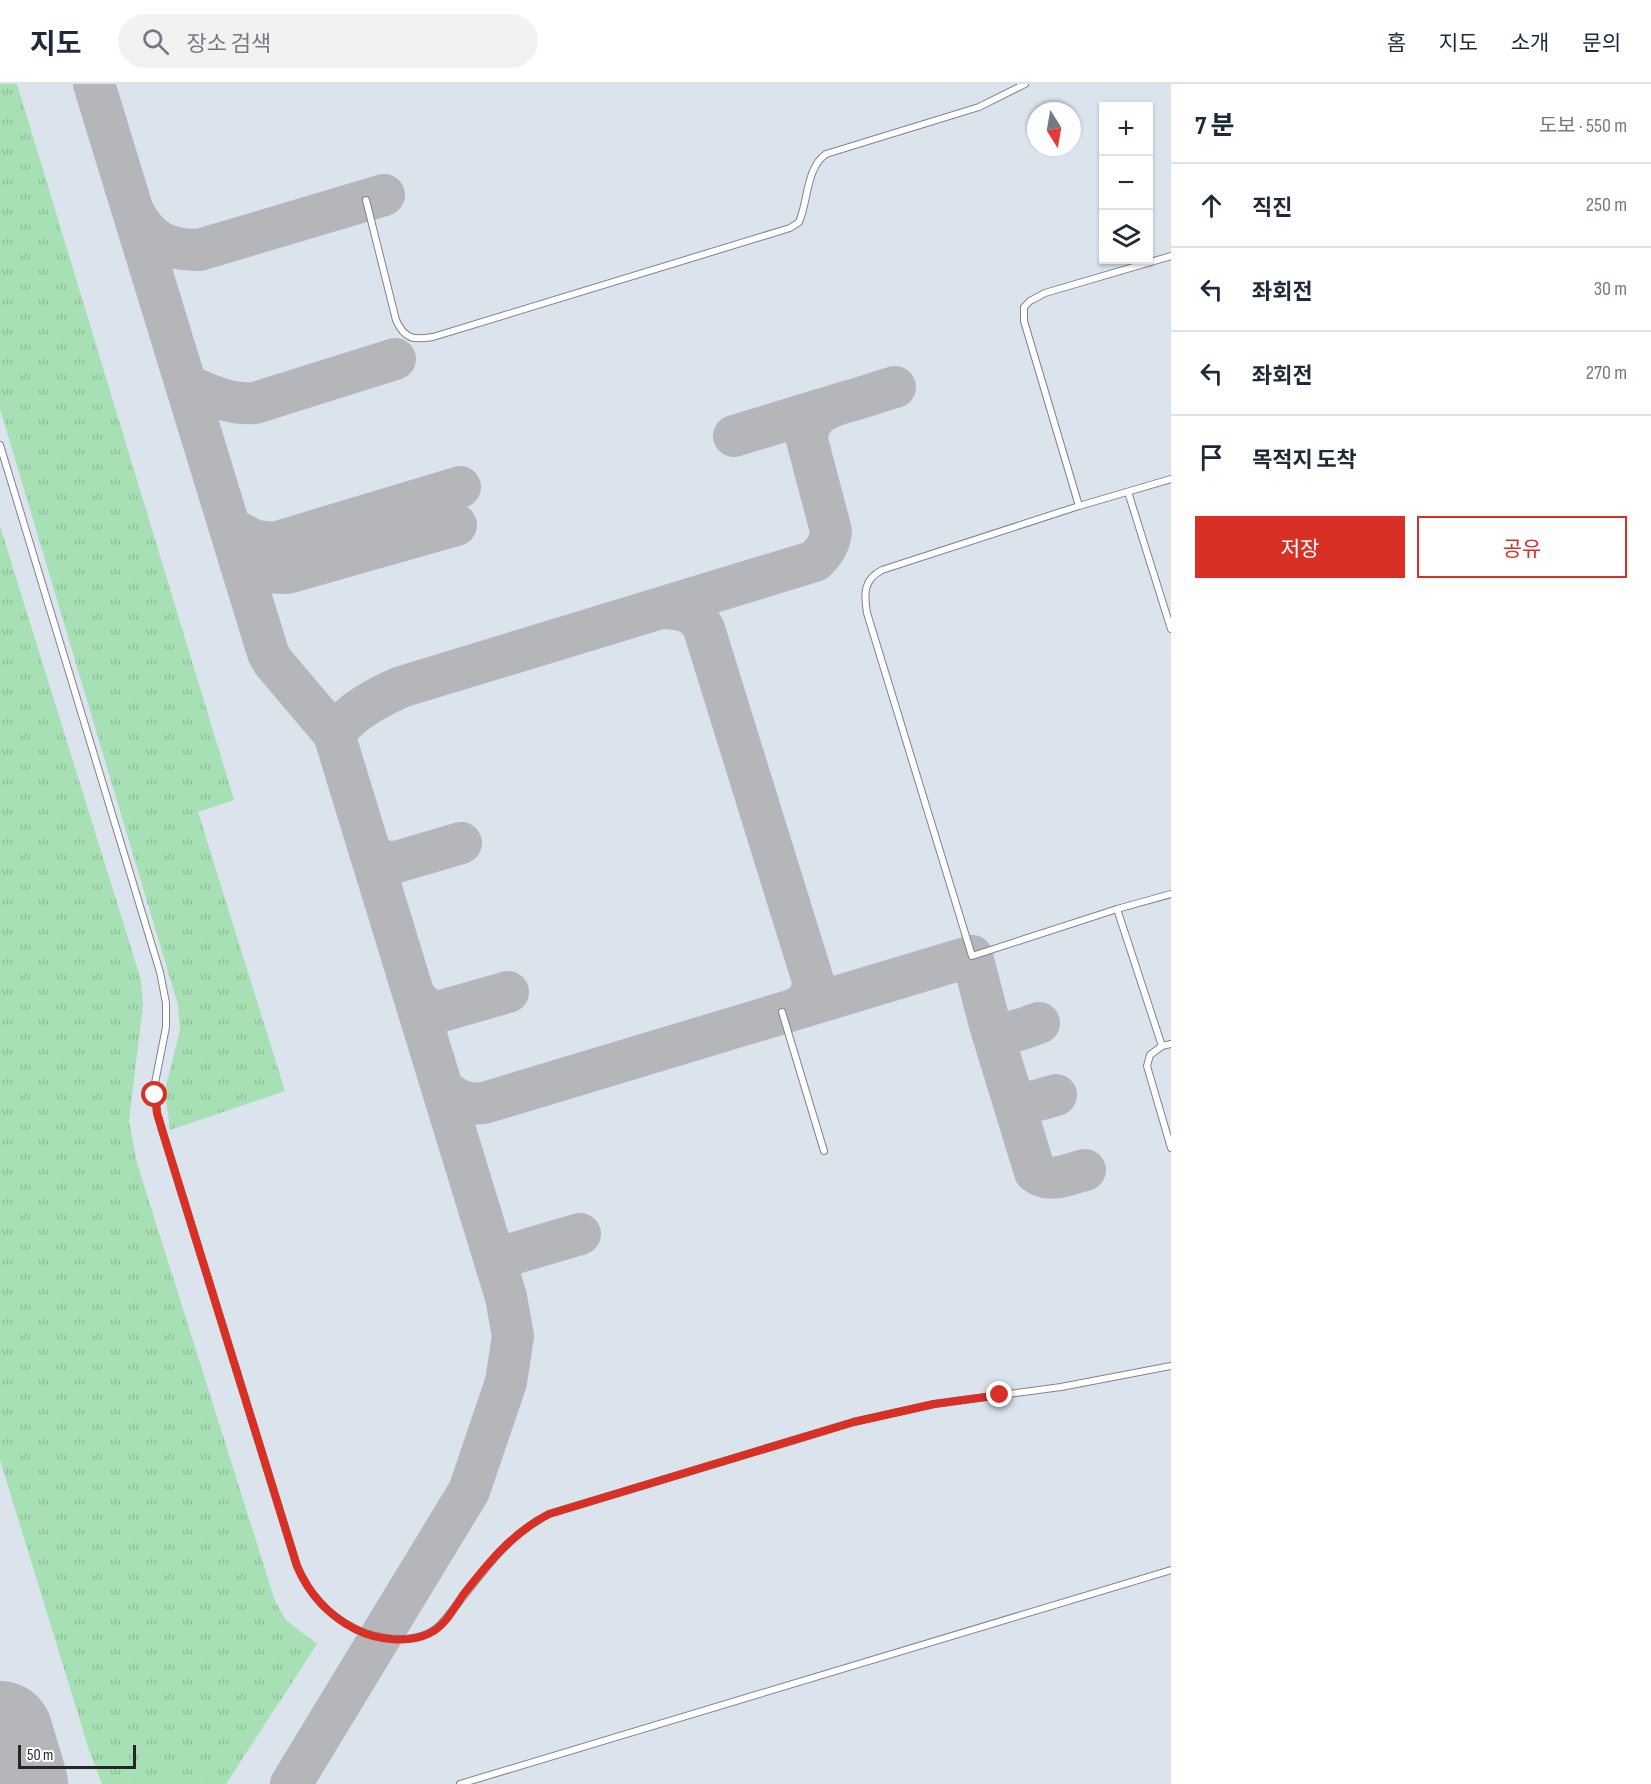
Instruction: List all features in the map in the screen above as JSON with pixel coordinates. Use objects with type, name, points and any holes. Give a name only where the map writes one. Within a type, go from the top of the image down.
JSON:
[{"type":"lane","points":[[366,200],[396,320],[401,330],[410,337],[418,339],[434,337],[790,228],[799,222],[817,163],[826,154],[979,107],[1025,84]]},
{"type":"lane","points":[[1079,506],[1024,321],[1024,307],[1045,293],[1171,256]]},
{"type":"lane","points":[[0,445],[160,972],[166,1003],[166,1027],[155,1083],[157,1113],[297,1566],[315,1598],[334,1617],[360,1632],[380,1638],[423,1636],[432,1633],[441,1624],[505,1546],[532,1523],[549,1514],[854,1422],[934,1404],[1061,1387],[1171,1366]]},
{"type":"lane","points":[[1171,479],[1079,506],[882,570],[873,575],[867,583],[865,601],[972,956],[1171,894]]},
{"type":"lane","points":[[1128,492],[1171,629]]},
{"type":"lane","points":[[1117,909],[1162,1046]]},
{"type":"lane","points":[[782,1012],[825,1151]]},
{"type":"lane","points":[[1171,1044],[1162,1046],[1150,1054],[1147,1066],[1171,1148]]},
{"type":"lane","points":[[460,1784],[1171,1570]]},
{"type":"shaded area","points":[[0,84],[1171,84],[1171,1784],[0,1784]]},
{"type":"green space","points":[[0,84],[17,84],[234,800],[198,812],[285,1091],[170,1130],[165,1090],[180,1030],[178,1005],[0,409]]},
{"type":"green space","points":[[0,526],[141,980],[143,1004],[129,1121],[137,1163],[275,1601],[286,1620],[317,1644],[226,1784],[102,1784],[89,1750],[0,1460]]},
{"type":"taxiway","points":[[94,84],[268,653],[273,662],[334,734],[506,1297],[513,1336],[506,1382],[469,1491],[291,1784]]},
{"type":"taxiway","points":[[134,213],[146,231],[160,242],[177,248],[199,250],[384,195]]},
{"type":"taxiway","points":[[186,385],[228,401],[255,403],[395,359]]},
{"type":"taxiway","points":[[334,734],[364,706],[401,687],[815,561],[826,548],[831,531],[807,440],[811,423],[829,408],[895,387]]},
{"type":"taxiway","points":[[734,436],[829,407]]},
{"type":"taxiway","points":[[230,528],[255,541],[274,543],[460,487]]},
{"type":"taxiway","points":[[239,556],[261,572],[287,573],[456,525]]},
{"type":"taxiway","points":[[665,608],[688,612],[701,623],[704,629],[814,984],[808,1000],[799,1007]]},
{"type":"taxiway","points":[[370,853],[381,860],[393,863],[461,843]]},
{"type":"taxiway","points":[[443,1089],[462,1101],[484,1103],[972,956],[990,1025],[1035,1172],[1041,1176],[1053,1178],[1085,1170]]},
{"type":"taxiway","points":[[414,996],[425,1008],[438,1012],[508,992]]},
{"type":"taxiway","points":[[990,1025],[1008,1032],[1039,1023]]},
{"type":"taxiway","points":[[1011,1092],[1016,1097],[1027,1101],[1056,1095]]},
{"type":"taxiway","points":[[493,1253],[512,1254],[580,1234]]},
{"type":"taxiway","points":[[9,1764],[20,1784]]},
{"type":"runway","points":[[0,1734],[15,1784]]},
{"type":"route","points":[[155,1095],[163,1133],[297,1566],[315,1598],[334,1617],[360,1632],[392,1639],[413,1638],[432,1633],[505,1546],[532,1523],[549,1514],[854,1422],[934,1404],[1000,1395]]}]
